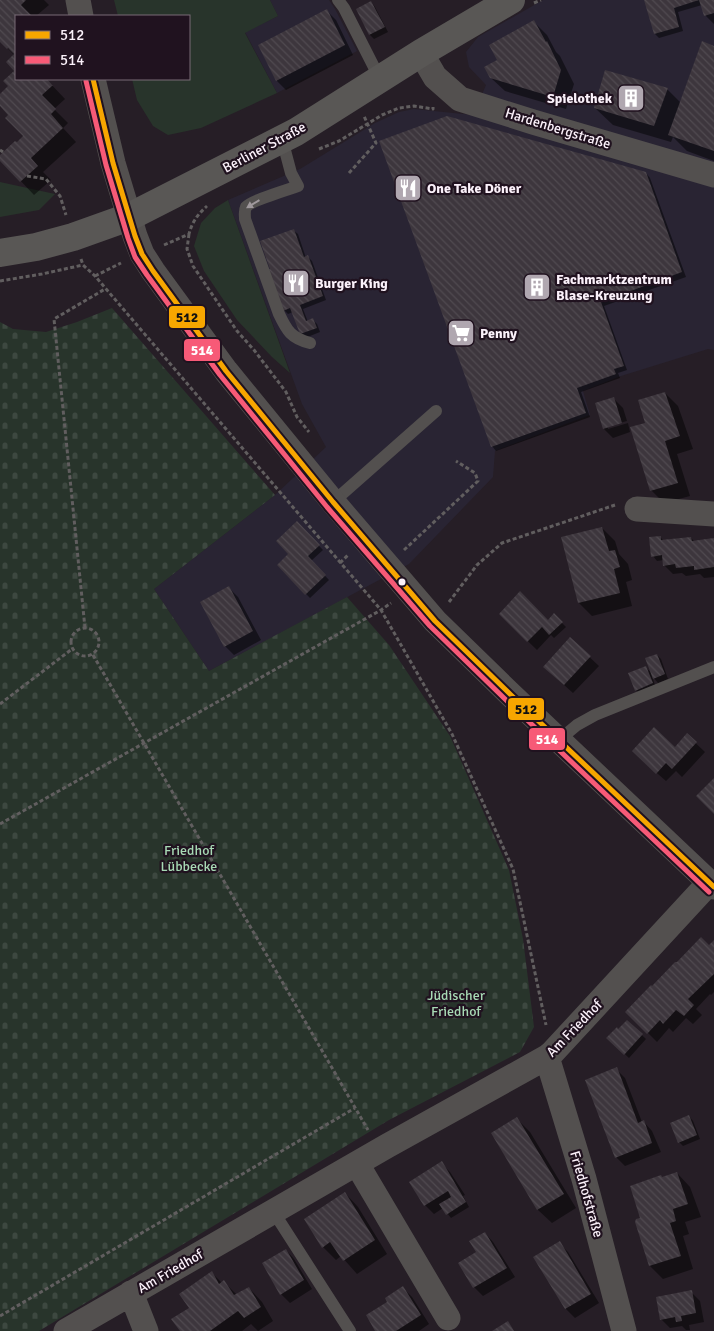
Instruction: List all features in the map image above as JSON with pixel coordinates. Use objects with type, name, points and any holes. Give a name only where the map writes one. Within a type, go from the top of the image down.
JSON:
[{"type":"main road","name":"Berliner Straße","points":[[0,253],[72,237],[129,217],[282,139],[511,0]]},
{"type":"street","points":[[78,0],[81,15]]},
{"type":"street","name":"Hardenbergstraße","points":[[421,53],[435,77],[460,99],[714,175]]},
{"type":"street","points":[[93,80],[113,163],[142,254],[153,272],[226,371],[333,502],[435,621],[712,885]]},
{"type":"street","points":[[637,509],[714,514]]},
{"type":"street","name":"Am Friedhof","points":[[66,1331],[379,1150],[550,1055],[712,885]]},
{"type":"street","name":"Friedhofstraße","points":[[550,1055],[624,1331]]},
{"type":"street","points":[[357,1164],[448,1318]]},
{"type":"street","points":[[131,1293],[146,1331]]},
{"type":"lane","points":[[338,0],[344,8],[380,79]]},
{"type":"lane","points":[[282,139],[291,173],[298,186],[254,202],[247,206],[244,212],[279,314],[286,329],[294,337],[310,343]]},
{"type":"lane","points":[[333,502],[436,411]]},
{"type":"lane","points":[[559,740],[577,725],[595,715],[714,667]]},
{"type":"lane","points":[[273,1211],[350,1331]]},
{"type":"path","points":[[349,173],[376,143],[369,127]]},
{"type":"path","points":[[27,176],[46,179],[60,196],[72,237],[83,265],[95,276],[381,610],[452,734],[513,869],[550,1055]]},
{"type":"path","points":[[189,234],[187,249],[193,266],[238,331],[286,392],[297,417],[314,440]]},
{"type":"path","points":[[0,281],[83,265]]},
{"type":"path","points":[[84,628],[54,319],[105,289]]},
{"type":"path","points":[[411,544],[478,480],[475,473],[456,461]]},
{"type":"path","points":[[435,621],[477,565],[502,543],[621,503],[637,509]]},
{"type":"path","points":[[0,824],[381,610]]},
{"type":"path","points":[[84,628],[94,630],[99,638],[99,647],[93,655],[84,657],[75,653],[72,649],[72,635],[76,631],[84,628]]},
{"type":"path","points":[[0,704],[72,649]]},
{"type":"path","points":[[93,655],[379,1150]]},
{"type":"path","points":[[0,1316],[355,1108]]},
{"type":"shaded area","points":[[270,0],[329,0],[357,51],[277,93],[245,32],[278,16]]},
{"type":"shaded area","points":[[543,0],[714,0],[714,350],[708,349],[621,376],[583,391],[590,415],[495,451],[493,477],[409,564],[209,671],[154,589],[275,495],[326,447],[302,404],[228,200],[300,169],[375,123],[399,112],[414,109],[473,115],[486,85],[469,67],[466,52],[478,37]]},
{"type":"green space","points":[[114,0],[270,0],[278,16],[245,33],[277,93],[201,128],[168,135],[153,126],[137,100],[132,80],[190,80],[190,15],[118,15]]},
{"type":"green space","points":[[0,182],[55,194],[39,210],[0,217]]},
{"type":"green space","points":[[228,200],[290,373],[237,320],[204,271],[194,246],[201,223],[215,208]]},
{"type":"green space","name":"Friedhof Lübbecke","points":[[112,308],[275,495],[154,589],[209,671],[347,597],[389,645],[450,736],[509,870],[523,939],[534,1027],[520,1052],[389,1120],[39,1331],[0,1331],[0,322],[13,329],[46,332]]},
{"type":"building","points":[[0,0],[26,0],[21,5],[31,15],[15,15],[15,80],[48,80],[53,86],[42,95],[56,109],[51,114],[63,128],[31,158],[38,166],[20,182],[0,161],[0,155],[23,136],[5,118],[8,115],[0,106],[0,94],[8,86],[3,81],[14,71],[6,62],[14,54],[0,42]]},
{"type":"building","points":[[644,0],[699,0],[674,8],[679,27],[654,34]]},
{"type":"building","points":[[699,0],[714,0],[714,13],[704,16]]},
{"type":"building","points":[[371,1],[385,27],[369,35],[356,9]]},
{"type":"building","points":[[327,9],[345,45],[276,81],[258,45]]},
{"type":"building","points":[[534,20],[561,70],[553,97],[490,78],[484,67],[497,60],[489,45]]},
{"type":"building","points":[[702,41],[714,46],[714,151],[668,135]]},
{"type":"building","name":"Spielothek","points":[[605,70],[668,88],[654,126],[594,108]]},
{"type":"building","name":"Fachmarktzentrum Blase-Kreuzung","points":[[447,116],[646,172],[682,272],[601,302],[624,366],[614,369],[616,374],[577,388],[586,413],[491,447],[379,141]]},
{"type":"building","name":"Burger King","points":[[294,229],[304,257],[308,255],[323,296],[300,305],[306,321],[313,318],[317,328],[300,334],[290,308],[283,311],[260,241]]},
{"type":"building","points":[[665,392],[680,436],[665,441],[678,483],[650,491],[630,427],[645,423],[638,400]]},
{"type":"building","points":[[614,397],[622,423],[603,429],[595,403]]},
{"type":"building","points":[[297,521],[320,545],[308,556],[326,575],[305,595],[277,565],[288,554],[276,541]]},
{"type":"building","points":[[602,527],[609,551],[615,550],[620,567],[614,569],[620,593],[578,603],[561,537]]},
{"type":"building","points":[[661,536],[661,540],[691,537],[692,541],[714,538],[714,567],[694,570],[694,566],[676,568],[675,564],[663,566],[662,555],[651,557],[649,537]]},
{"type":"building","points":[[229,586],[253,631],[224,647],[200,602]]},
{"type":"building","points":[[520,591],[548,620],[554,613],[563,622],[549,635],[542,627],[527,642],[499,614]]},
{"type":"building","points":[[570,637],[591,656],[564,685],[543,667]]},
{"type":"building","points":[[657,654],[665,674],[653,679],[645,658]]},
{"type":"building","points":[[646,666],[653,683],[635,691],[628,673]]},
{"type":"building","points":[[654,727],[675,747],[687,733],[697,742],[672,769],[666,763],[656,774],[632,751]]},
{"type":"building","points":[[714,778],[714,814],[696,796]]},
{"type":"building","points":[[701,937],[709,945],[714,940],[714,974],[688,999],[694,1005],[684,1016],[676,1010],[663,1024],[660,1020],[647,1034],[625,1012]]},
{"type":"building","points":[[627,1020],[643,1034],[624,1055],[606,1038]]},
{"type":"building","points":[[617,1067],[638,1123],[644,1120],[652,1143],[615,1158],[585,1080]]},
{"type":"building","points":[[689,1115],[697,1135],[678,1143],[670,1123]]},
{"type":"building","points":[[517,1117],[564,1194],[537,1210],[491,1133]]},
{"type":"building","points":[[442,1161],[466,1202],[446,1215],[439,1204],[451,1197],[448,1191],[424,1206],[409,1182]]},
{"type":"building","points":[[677,1172],[688,1204],[673,1209],[676,1221],[670,1223],[681,1256],[649,1266],[635,1222],[636,1219],[640,1218],[630,1186],[661,1175],[662,1177]]},
{"type":"building","points":[[345,1192],[375,1240],[343,1261],[330,1242],[322,1248],[304,1219]]},
{"type":"building","points":[[485,1232],[507,1268],[473,1288],[458,1263],[476,1252],[469,1241]]},
{"type":"building","points":[[560,1241],[591,1294],[565,1309],[533,1257]]},
{"type":"building","points":[[286,1249],[304,1280],[280,1295],[262,1263]]},
{"type":"building","points":[[212,1271],[219,1284],[224,1280],[234,1295],[249,1287],[261,1307],[244,1318],[238,1311],[210,1331],[180,1331],[171,1319],[189,1308],[179,1294]]},
{"type":"building","points":[[403,1286],[421,1315],[396,1331],[375,1331],[366,1315],[387,1302],[385,1298]]},
{"type":"building","points":[[692,1290],[696,1313],[681,1316],[682,1321],[676,1322],[675,1317],[660,1320],[656,1297]]},
{"type":"building","points":[[508,1321],[514,1331],[492,1331]]},
{"type":"transit line","name":"512","points":[[93,80],[113,163],[142,254],[226,371],[333,502],[435,621],[714,887]]},
{"type":"transit line","name":"514","points":[[86,81],[106,165],[135,257],[220,375],[327,507],[430,626],[709,892]]},
{"type":"place","name":"Spielothek","points":[[631,98]]},
{"type":"place","name":"One Take Döner","points":[[408,188]]},
{"type":"place","name":"Burger King","points":[[296,283]]},
{"type":"place","name":"Fachmarktzentrum Blase-Kreuzung","points":[[537,287]]},
{"type":"place","name":"Penny","points":[[461,333]]},
{"type":"park label","name":"Jüdischer Friedhof","points":[[456,1004]]}]
